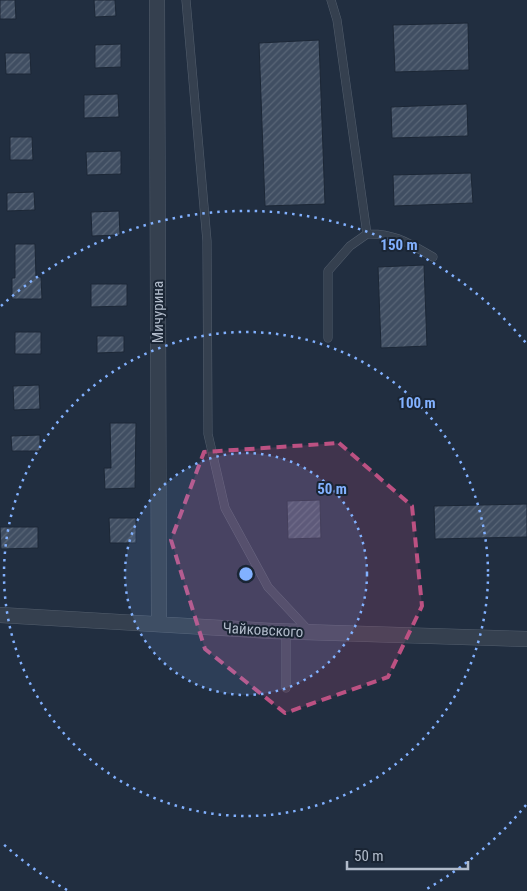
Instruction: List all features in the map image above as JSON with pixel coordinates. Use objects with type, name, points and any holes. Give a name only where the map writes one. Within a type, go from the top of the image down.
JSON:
[{"type":"street","name":"Мичурина","points":[[157,0],[159,624]]},
{"type":"street","name":"Чайковского","points":[[0,615],[286,632],[527,639]]},
{"type":"lane","points":[[186,0],[207,241],[208,434],[225,508],[268,587],[310,632]]},
{"type":"lane","points":[[331,0],[339,30],[367,234]]},
{"type":"lane","points":[[328,338],[328,270],[350,246],[367,234],[385,233],[398,237],[434,257]]},
{"type":"lane","points":[[286,632],[286,688]]},
{"type":"highlighted area","points":[[339,443],[412,506],[422,606],[388,677],[285,713],[205,649],[171,540],[204,452]]},
{"type":"building","points":[[0,0],[15,0],[16,19],[0,19]]},
{"type":"building","points":[[94,0],[115,0],[116,16],[95,17]]},
{"type":"building","points":[[468,23],[469,70],[395,72],[393,25]]},
{"type":"building","points":[[319,40],[325,204],[265,206],[259,43]]},
{"type":"building","points":[[121,44],[121,67],[95,68],[95,45]]},
{"type":"building","points":[[5,53],[30,53],[31,74],[6,74]]},
{"type":"building","points":[[118,94],[119,117],[84,118],[84,95]]},
{"type":"building","points":[[467,104],[468,136],[392,138],[391,107]]},
{"type":"building","points":[[10,137],[32,137],[33,160],[10,160]]},
{"type":"building","points":[[121,151],[121,174],[87,175],[86,152]]},
{"type":"building","points":[[471,173],[473,203],[394,206],[393,175]]},
{"type":"building","points":[[34,192],[35,210],[7,211],[7,193]]},
{"type":"building","points":[[119,211],[120,235],[92,236],[91,212]]},
{"type":"building","points":[[15,244],[35,244],[36,277],[41,277],[42,299],[12,299],[12,278],[15,278]]},
{"type":"building","points":[[424,265],[427,346],[381,348],[378,267]]},
{"type":"building","points":[[91,284],[127,284],[127,306],[91,307]]},
{"type":"building","points":[[15,332],[41,332],[41,354],[15,354]]},
{"type":"building","points":[[97,336],[124,336],[124,352],[97,353]]},
{"type":"building","points":[[39,385],[40,409],[14,410],[13,386]]},
{"type":"building","points":[[110,423],[136,423],[135,488],[105,489],[104,468],[111,468]]},
{"type":"building","points":[[40,435],[40,451],[12,451],[11,436]]},
{"type":"building","points":[[320,500],[321,538],[288,539],[287,501]]},
{"type":"building","points":[[527,504],[527,537],[435,539],[434,506]]},
{"type":"building","points":[[109,518],[136,518],[136,543],[110,543]]},
{"type":"building","points":[[0,527],[38,527],[38,548],[1,549]]}]
